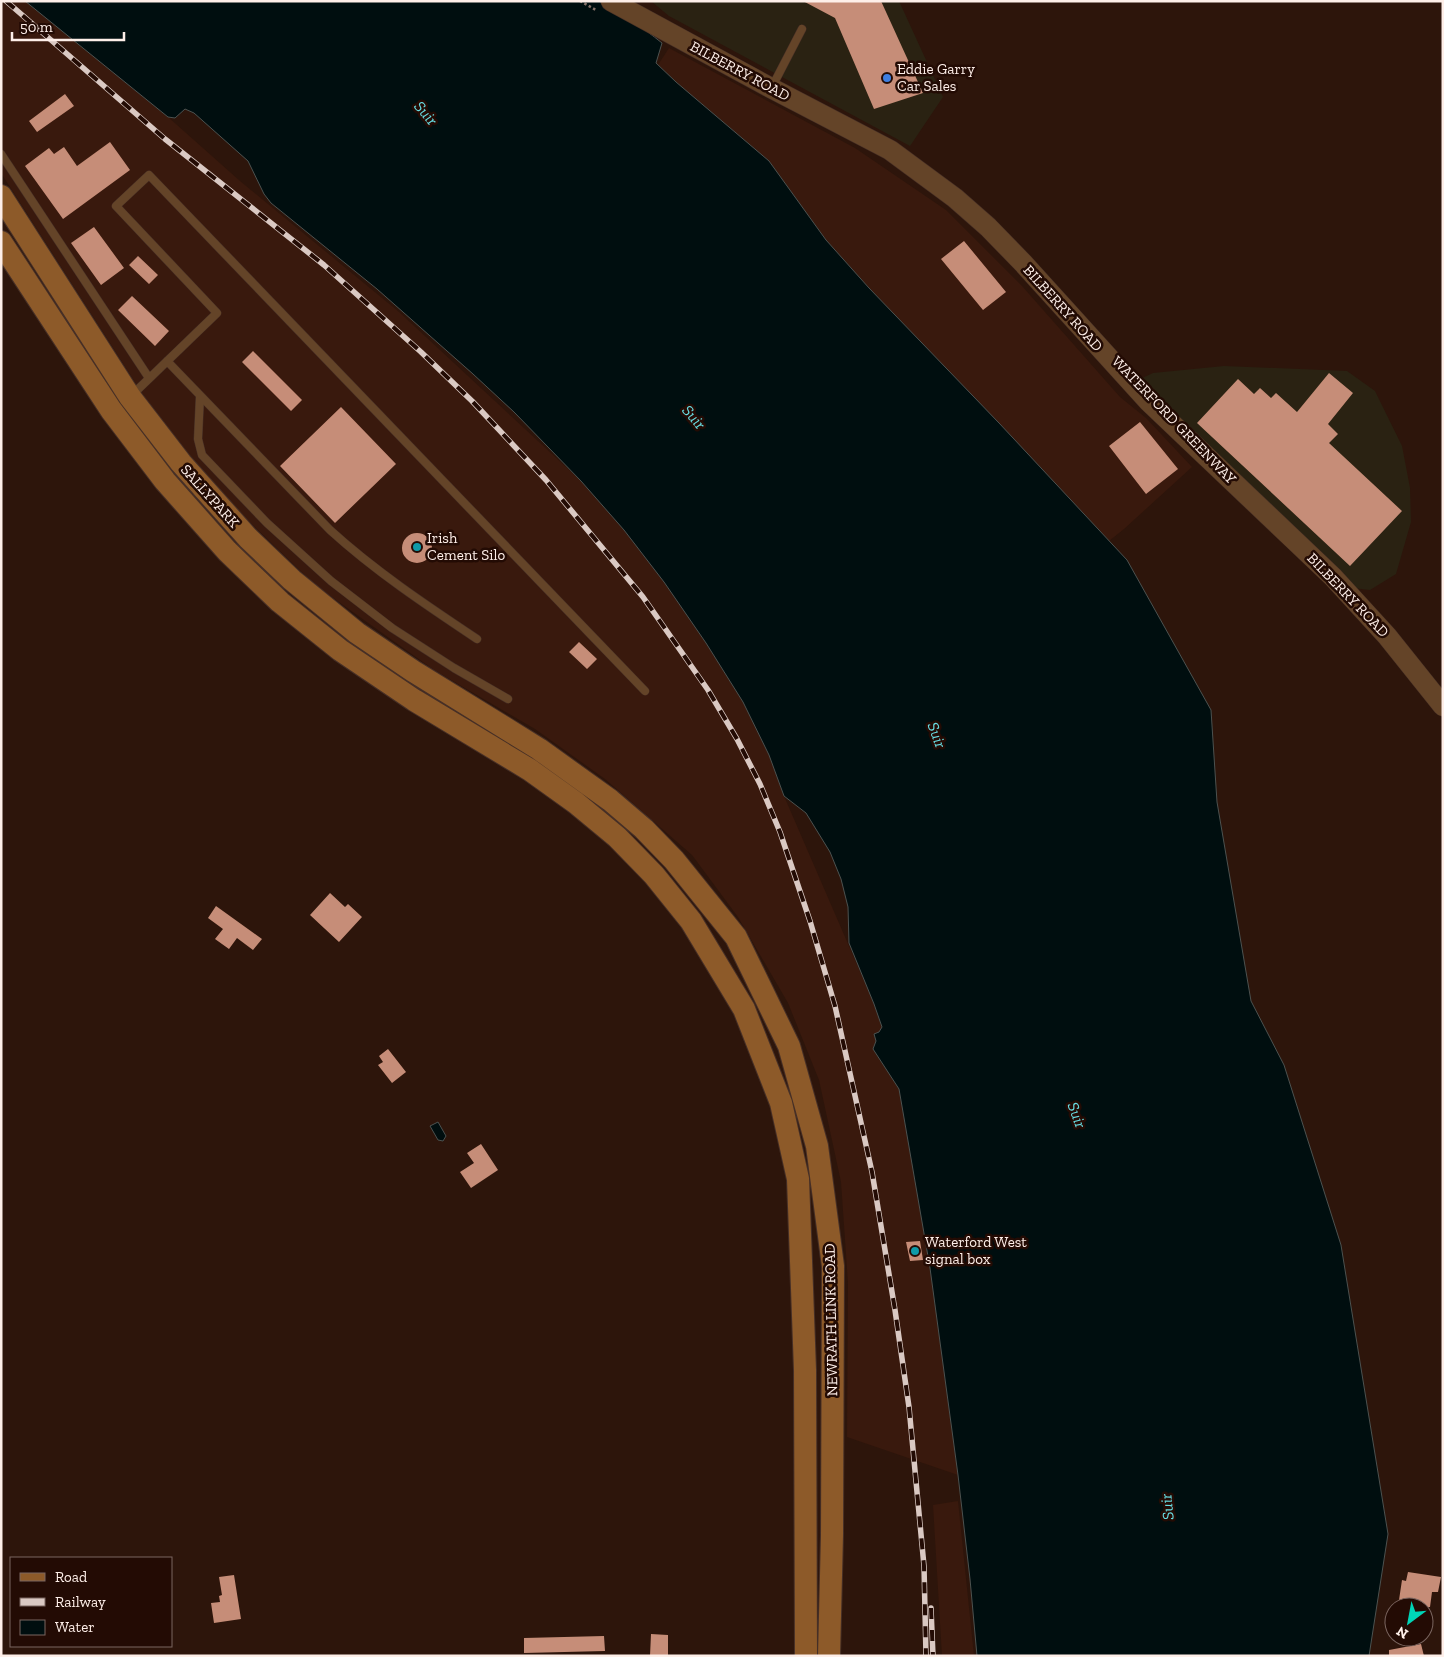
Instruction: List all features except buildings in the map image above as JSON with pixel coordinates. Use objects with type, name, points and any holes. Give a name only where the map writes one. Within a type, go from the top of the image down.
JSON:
[{"type":"main road","name":"SALLYPARK","points":[[1,196],[160,474],[192,512],[238,562],[280,602],[333,644],[379,678],[479,739]]},
{"type":"main road","name":"SALLYPARK","points":[[1,242],[120,404],[165,444],[207,494],[248,538],[292,580],[336,617],[381,650],[494,722]]},
{"type":"main road","name":"NEWRATH LINK ROAD","points":[[494,722],[558,761],[610,800],[639,824],[674,860],[736,937],[789,1046],[817,1146],[833,1266],[832,1535],[829,1656]]},
{"type":"main road","name":"NEWRATH LINK ROAD","points":[[479,739],[530,770],[576,802],[617,837],[654,875],[690,921],[744,1010],[781,1103],[798,1179],[805,1370],[806,1656]]},
{"type":"street","name":"BILBERRY ROAD","points":[[611,1],[890,150],[931,179],[988,227],[1149,402],[1350,594],[1387,636],[1443,706]]},
{"type":"lane","points":[[771,88],[802,29]]},
{"type":"lane","points":[[1,154],[149,378]]},
{"type":"lane","points":[[120,404],[217,313],[116,206],[149,175],[645,691]]},
{"type":"lane","points":[[167,360],[348,547],[406,591],[477,639]]},
{"type":"lane","points":[[200,396],[198,438],[202,455],[267,523],[331,581],[392,628],[454,668],[508,699]]},
{"type":"shaded area","points":[[1,1],[25,1],[168,117],[240,181],[399,312],[581,481],[624,530],[664,582],[706,643],[743,702],[769,755],[784,796],[874,1004],[882,1028],[873,1049],[899,1089],[930,1268],[958,1475],[847,1437],[848,1283],[841,1182],[819,1080],[788,1003],[738,917],[692,855],[605,779],[535,729],[434,670],[315,585],[236,509],[163,426],[1,173]]},
{"type":"shaded area","points":[[651,1],[899,1],[943,97],[910,146],[669,16]]},
{"type":"shaded area","points":[[669,48],[855,148],[946,210],[1022,286],[1120,397],[1146,418],[1192,467],[1109,541],[869,288],[826,240],[769,161],[658,65]]},
{"type":"shaded area","points":[[1224,366],[1347,371],[1375,391],[1402,446],[1410,488],[1411,522],[1396,574],[1370,590],[1353,588],[1138,380],[1153,373]]},
{"type":"shaded area","points":[[958,1501],[974,1656],[942,1656],[933,1505]]},
{"type":"water","name":"Suir","points":[[25,1],[599,1],[616,10],[662,43],[656,63],[769,161],[826,240],[869,288],[1127,560],[1211,710],[1217,802],[1251,1001],[1284,1065],[1341,1245],[1388,1534],[1369,1656],[977,1656],[958,1475],[930,1268],[899,1089],[873,1049],[876,1041],[874,1034],[879,1032],[882,1027],[849,943],[848,907],[841,879],[830,852],[806,813],[784,796],[769,755],[743,702],[706,643],[664,582],[624,530],[581,481],[514,412],[473,374],[377,289],[271,203],[264,194],[248,161],[194,113],[185,109],[175,118],[168,117]]},
{"type":"water","points":[[438,1122],[446,1136],[443,1141],[438,1140],[430,1126]]},
{"type":"railway","points":[[6,1],[165,139],[324,265],[421,352],[472,401],[546,480],[643,597],[708,690],[737,739],[760,784],[780,832],[810,921],[835,1006],[872,1172],[909,1407],[924,1566],[926,1656]]},
{"type":"railway","points":[[931,1608],[933,1656]]},
{"type":"place","name":"Eddie Garry Car Sales","points":[[887,78]]},
{"type":"place","name":"Irish Cement Silo","points":[[417,547]]},
{"type":"place","name":"Waterford West signal box","points":[[915,1251]]}]
